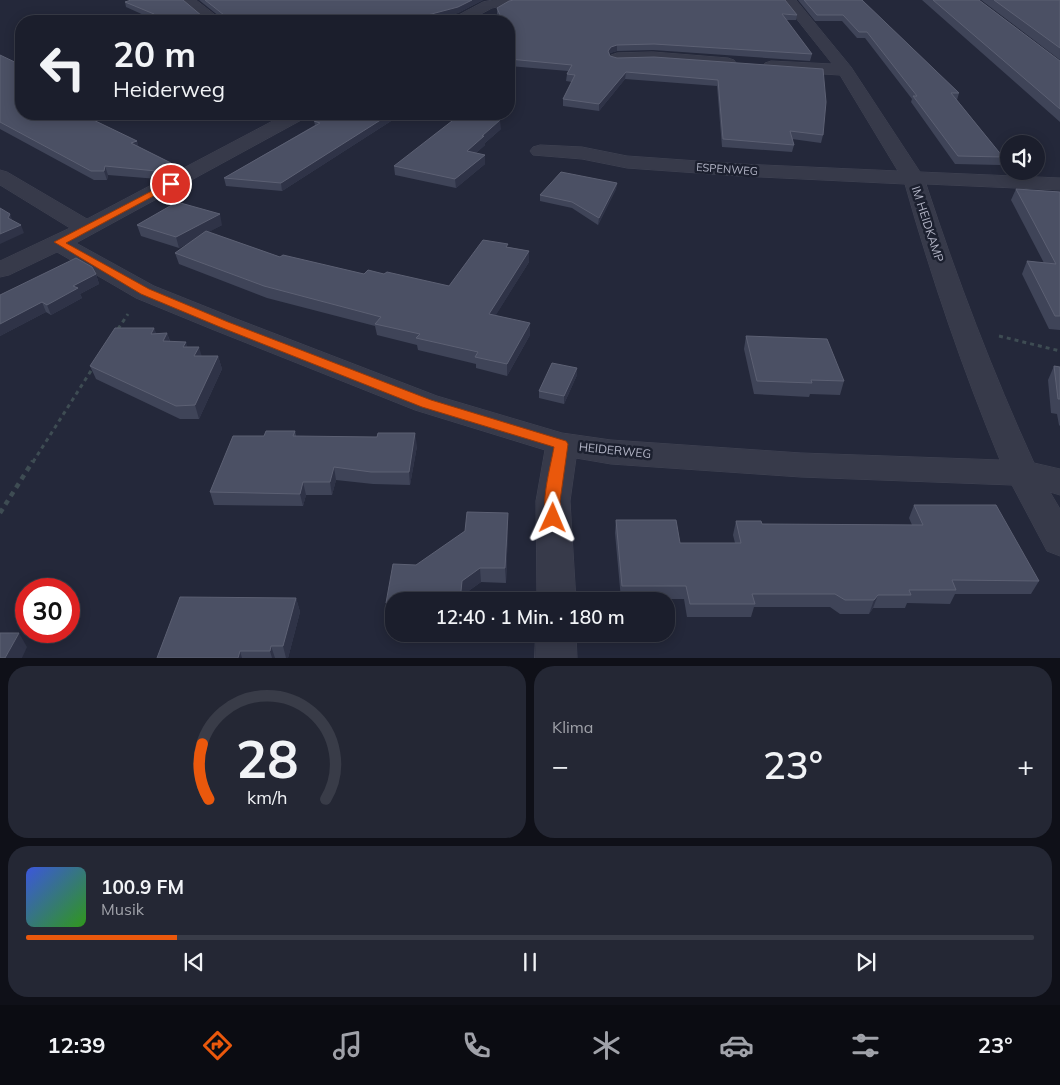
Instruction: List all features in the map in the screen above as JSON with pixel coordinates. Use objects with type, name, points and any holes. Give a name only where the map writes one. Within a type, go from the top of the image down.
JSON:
[{"type":"street","points":[[188,0],[205,15]]},
{"type":"street","points":[[466,15],[482,3],[514,0]]},
{"type":"street","name":"IM HEIDKAMP","points":[[789,0],[845,70],[914,179],[933,242],[995,411],[1022,473],[1060,541]]},
{"type":"street","points":[[617,58],[653,57],[740,64]]},
{"type":"street","points":[[760,65],[845,70]]},
{"type":"street","points":[[0,270],[87,229],[288,120]]},
{"type":"street","name":"ESPENWEG","points":[[540,151],[582,153],[627,162],[740,170],[1060,184]]},
{"type":"street","points":[[0,176],[87,229]]},
{"type":"street","name":"HEIDERWEG","points":[[59,242],[145,292],[426,404],[562,444],[611,452],[801,465],[1022,473],[1060,482]]},
{"type":"street","points":[[556,592],[552,501],[562,444]]},
{"type":"street","points":[[556,642],[556,658]]},
{"type":"path","points":[[116,332],[145,292]]},
{"type":"path","points":[[964,328],[1060,351]]},
{"type":"path","points":[[0,513],[95,365]]},
{"type":"building","points":[[131,0],[183,0],[201,15],[150,15],[154,14],[125,2]]},
{"type":"building","points":[[205,0],[472,0],[458,7],[428,15],[224,15]]},
{"type":"building","points":[[785,0],[797,15],[782,14],[812,54],[654,44],[617,45],[611,47],[608,51],[610,56],[617,58],[654,57],[823,69],[826,102],[823,135],[790,131],[794,145],[723,139],[718,80],[626,72],[599,104],[563,99],[575,75],[567,74],[572,65],[515,60],[515,15],[500,15],[497,8],[509,1]]},
{"type":"building","points":[[804,0],[862,0],[959,93],[951,93],[1000,153],[1000,157],[958,156],[913,96],[917,96],[867,32],[859,32],[843,15],[817,15]]},
{"type":"building","points":[[933,0],[979,0],[1060,61],[1060,109]]},
{"type":"building","points":[[994,0],[1060,0],[1060,48]]},
{"type":"building","points":[[0,55],[15,62],[15,120],[93,120],[137,141],[131,143],[171,163],[156,171],[105,166],[104,171],[91,171],[0,122]]},
{"type":"building","points":[[381,120],[281,183],[224,178],[320,123],[314,121]]},
{"type":"building","points":[[453,120],[500,120],[467,151],[485,155],[455,179],[394,166]]},
{"type":"building","points":[[561,172],[617,183],[599,218],[572,202],[540,195]]},
{"type":"building","points":[[1016,189],[1060,192],[1060,316],[1055,316],[1027,261],[1056,264]]},
{"type":"building","points":[[177,202],[220,214],[176,237],[137,225]]},
{"type":"building","points":[[0,208],[10,214],[8,218],[21,225],[0,234]]},
{"type":"building","points":[[206,231],[280,257],[283,255],[364,274],[368,270],[384,274],[387,272],[449,286],[483,240],[508,244],[506,247],[529,251],[489,314],[530,323],[507,364],[475,357],[478,352],[416,338],[420,334],[375,324],[381,317],[264,286],[175,253]]},
{"type":"building","points":[[76,258],[92,267],[96,274],[73,286],[78,288],[47,305],[42,302],[0,324],[0,295]]},
{"type":"building","points":[[115,328],[154,328],[151,334],[167,333],[163,341],[186,342],[183,347],[199,347],[194,356],[218,356],[195,405],[176,406],[90,366]]},
{"type":"building","points":[[746,336],[827,339],[844,381],[811,380],[812,383],[757,381]]},
{"type":"building","points":[[552,363],[577,368],[564,396],[539,391]]},
{"type":"building","points":[[1054,366],[1060,367],[1060,399],[1058,399]]},
{"type":"building","points":[[266,431],[295,431],[293,436],[377,437],[378,433],[415,433],[409,472],[371,472],[334,467],[330,482],[303,482],[300,494],[210,492],[233,436],[264,436]]},
{"type":"building","points":[[914,505],[996,505],[1039,581],[952,580],[956,590],[909,590],[911,595],[878,595],[874,600],[845,600],[835,594],[752,594],[755,604],[690,604],[686,586],[622,586],[616,520],[676,520],[680,543],[741,543],[736,521],[761,521],[762,524],[923,525]]},
{"type":"building","points":[[467,512],[508,513],[505,568],[480,568],[462,581],[461,592],[388,592],[393,564],[416,565],[465,531]]},
{"type":"building","points":[[180,597],[296,598],[283,646],[271,646],[270,651],[240,651],[238,658],[157,658]]},
{"type":"building","points":[[0,633],[15,633],[15,640],[5,658],[0,658]]},
{"type":"route","points":[[171,184],[59,242],[145,292],[224,324],[426,404],[562,444],[552,501],[553,518]]}]
